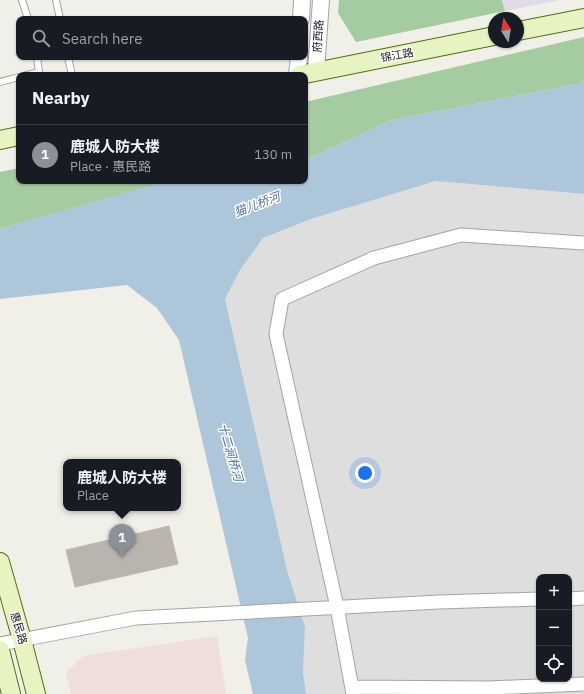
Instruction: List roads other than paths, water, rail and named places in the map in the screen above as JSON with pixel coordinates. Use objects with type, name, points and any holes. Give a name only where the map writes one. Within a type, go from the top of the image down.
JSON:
[{"type":"main road","points":[[524,30],[584,18]]},
{"type":"main road","name":"锦江路","points":[[308,73],[488,37]]},
{"type":"main road","points":[[0,140],[16,137]]},
{"type":"main road","name":"惠民路","points":[[0,562],[36,694]]},
{"type":"main road","points":[[0,650],[11,694]]},
{"type":"street","name":"府西路","points":[[301,16],[302,0]]},
{"type":"street","name":"府西路","points":[[308,57],[321,0]]},
{"type":"street","name":"府西路","points":[[300,60],[303,72]]},
{"type":"street","name":"府西路","points":[[304,72],[307,60]]},
{"type":"street","points":[[584,244],[461,235],[374,258],[282,299],[276,334],[337,607],[352,691],[486,691],[584,684]]},
{"type":"street","points":[[572,599],[584,598]]},
{"type":"street","points":[[0,644],[136,618],[439,602],[536,599]]},
{"type":"lane","points":[[22,0],[27,16]]},
{"type":"lane","points":[[56,0],[59,16]]},
{"type":"lane","points":[[37,60],[39,72]]},
{"type":"lane","points":[[69,60],[71,72]]},
{"type":"lane","points":[[0,82],[16,78]]},
{"type":"water","points":[[584,80],[584,194],[436,181],[311,219],[263,238],[240,270],[225,299],[287,570],[305,627],[303,672],[306,694],[253,694],[245,660],[248,638],[179,340],[157,308],[127,285],[0,299],[0,229],[157,184],[308,184],[308,159],[392,120],[578,84]]},
{"type":"place","name":"鹿城人防大楼","points":[[122,557]]},
{"type":"water label","name":"猫儿桥河","points":[[257,204]]},
{"type":"water label","name":"十二涧桥河","points":[[231,452]]}]
